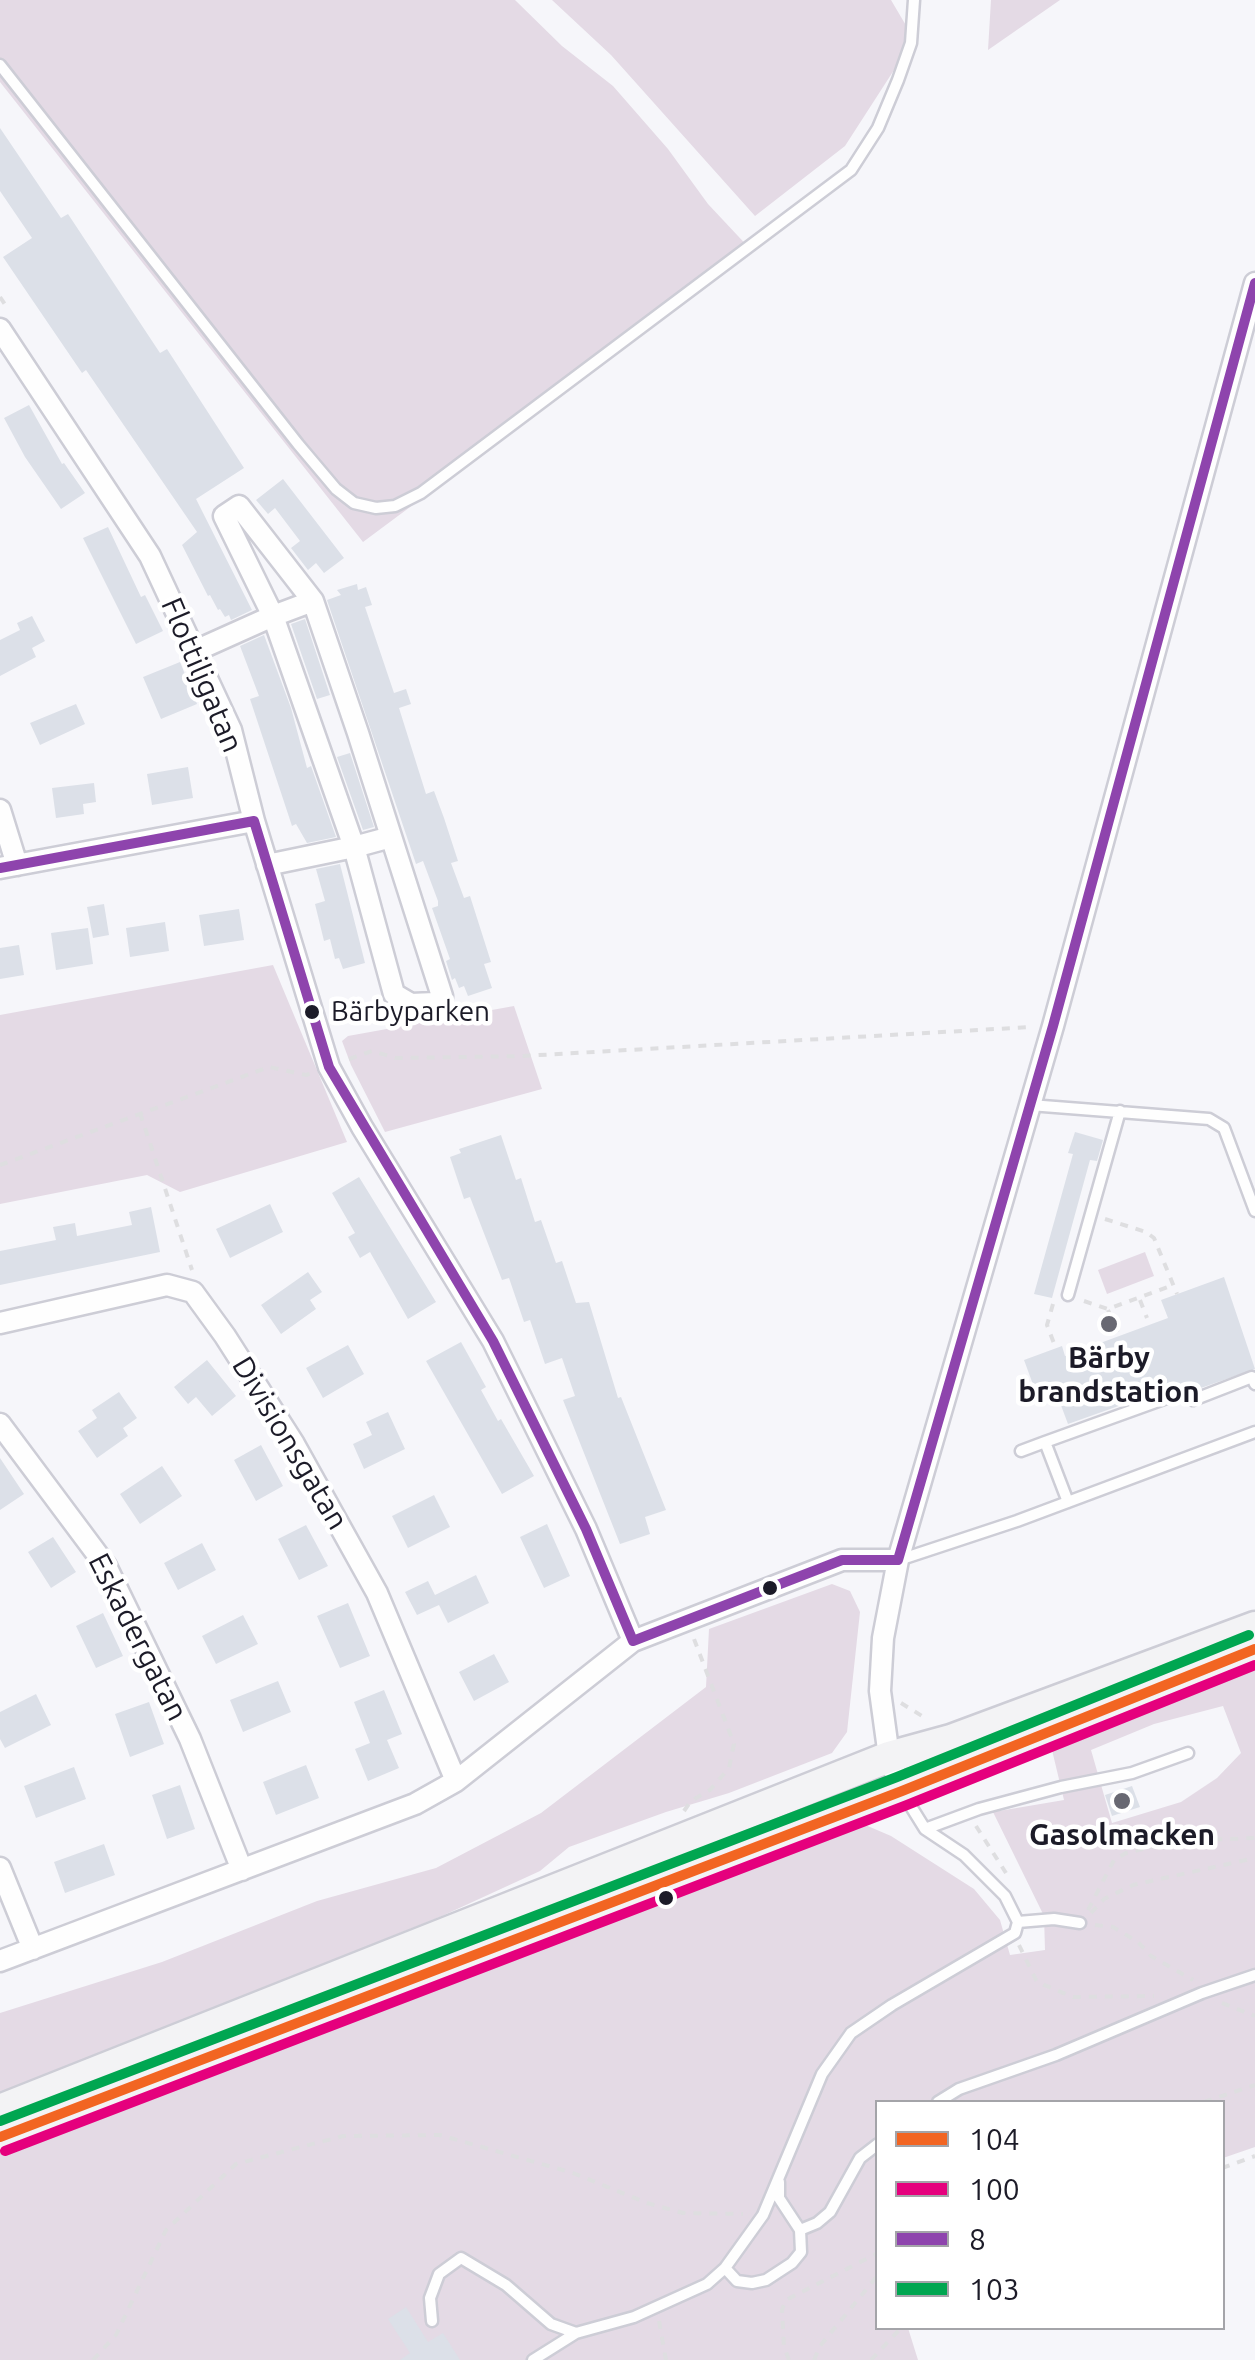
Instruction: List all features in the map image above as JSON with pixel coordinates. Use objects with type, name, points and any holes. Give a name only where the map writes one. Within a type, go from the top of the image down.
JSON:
[{"type":"main road","points":[[0,2110],[889,1758],[951,1740],[1255,1627]]},
{"type":"main road","points":[[0,2137],[902,1791],[1255,1649]]},
{"type":"street","points":[[902,1791],[889,1758],[880,1690],[883,1638],[898,1560],[1053,1026],[1255,283]]},
{"type":"street","name":"Flottiljgatan","points":[[0,329],[150,556],[231,730],[254,821],[329,1067],[493,1341],[586,1529],[633,1641]]},
{"type":"street","points":[[239,506],[313,601],[442,996],[435,1003],[411,1004],[394,994],[354,847],[273,616],[224,516],[239,506]]},
{"type":"street","points":[[194,651],[313,601]]},
{"type":"street","points":[[0,810],[9,867],[254,821]]},
{"type":"street","points":[[268,865],[391,838]]},
{"type":"street","points":[[0,1324],[167,1286],[193,1292]]},
{"type":"street","name":"Divisionsgatan","points":[[193,1292],[294,1444],[376,1593],[456,1781]]},
{"type":"street","name":"Eskadergatan","points":[[0,1424],[106,1566],[190,1739],[242,1870]]},
{"type":"street","points":[[0,1961],[415,1804],[456,1781],[633,1641],[842,1560],[898,1560]]},
{"type":"street","points":[[0,1868],[32,1949]]},
{"type":"lane","points":[[0,65],[336,489],[354,503],[376,508],[396,506],[421,492],[851,170],[878,128],[898,80],[911,43],[914,0]]},
{"type":"lane","points":[[1030,1104],[1209,1118],[1224,1128],[1255,1211]]},
{"type":"lane","points":[[1068,1295],[1120,1112]]},
{"type":"lane","points":[[1020,1451],[1189,1390],[1192,1400],[1252,1377],[1255,1384]]},
{"type":"lane","points":[[898,1560],[1255,1432]]},
{"type":"lane","points":[[1045,1442],[1068,1502]]},
{"type":"lane","points":[[925,1829],[1061,1786],[1132,1773],[1188,1752]]},
{"type":"lane","points":[[902,1791],[925,1829],[964,1855],[1005,1896],[1017,1928]]},
{"type":"lane","points":[[533,2360],[576,2332],[634,2317],[706,2284],[725,2268],[763,2214],[822,2074],[850,2034],[1017,1928],[1054,1919],[1080,1923]]},
{"type":"lane","points":[[941,2100],[959,2088],[1056,2055],[1202,1993],[1255,1975]]},
{"type":"lane","points":[[800,2230],[830,2212],[860,2158],[875,2146]]},
{"type":"lane","points":[[725,2268],[737,2281],[752,2283],[766,2280],[801,2252],[800,2230],[779,2198],[779,2176]]},
{"type":"lane","points":[[432,2322],[430,2298],[438,2274],[461,2258],[506,2285],[551,2324],[576,2332]]},
{"type":"path","points":[[0,1165],[270,1067],[306,1075],[372,1051],[396,1058],[523,1056],[1053,1026]]},
{"type":"path","points":[[140,1114],[195,1278],[193,1292]]},
{"type":"path","points":[[1091,1215],[1154,1238],[1177,1294]]},
{"type":"path","points":[[1055,1346],[1047,1325],[1056,1294],[1108,1309],[1174,1285]]},
{"type":"path","points":[[1139,1298],[1147,1318]]},
{"type":"path","points":[[1108,1309],[1118,1333]]},
{"type":"path","points":[[681,1816],[691,1801],[710,1790],[729,1768],[734,1744],[687,1620]]},
{"type":"path","points":[[966,1814],[1008,1876]]},
{"type":"path","points":[[1080,1923],[1114,1860],[1126,1853],[1176,1840],[1255,1838]]},
{"type":"path","points":[[1080,1923],[1104,1899],[1133,1885],[1255,1858]]},
{"type":"path","points":[[1080,1923],[1112,1926],[1138,1942],[1151,1956],[1192,1978],[1202,1993]]},
{"type":"path","points":[[1017,1928],[1037,1982],[1073,1997],[1216,2000],[1255,2016]]},
{"type":"path","points":[[1210,2100],[1255,2085]]},
{"type":"path","points":[[93,2360],[116,2335],[166,2230],[236,2164],[343,2136],[440,2135],[573,2173],[647,2203],[684,2213],[763,2214]]},
{"type":"path","points":[[1225,2167],[1255,2156]]},
{"type":"path","points":[[789,2360],[784,2347],[782,2310],[786,2300],[875,2255]]},
{"type":"path","points":[[814,2360],[820,2346],[875,2280]]},
{"type":"path","points":[[654,2308],[666,2360]]},
{"type":"path","points":[[871,2360],[899,2330]]},
{"type":"shaded area","points":[[0,0],[515,0],[562,46],[613,86],[668,149],[708,204],[753,252],[363,542],[0,82]]},
{"type":"shaded area","points":[[552,0],[891,0],[914,39],[845,146],[755,216],[611,55]]},
{"type":"shaded area","points":[[991,0],[1060,0],[988,50]]},
{"type":"shaded area","name":"Bärbyparken","points":[[273,965],[347,1142],[180,1192],[147,1175],[0,1204],[0,1015]]},
{"type":"shaded area","points":[[514,1006],[542,1089],[385,1132],[342,1041],[348,1036]]},
{"type":"shaded area","points":[[1145,1252],[1154,1276],[1107,1294],[1098,1270]]},
{"type":"shaded area","points":[[832,1584],[850,1591],[860,1612],[847,1732],[832,1753],[729,1793],[569,1847],[540,1871],[442,1916],[0,2094],[0,2013],[162,1962],[317,1901],[436,1868],[541,1813],[706,1687],[709,1629]]},
{"type":"shaded area","points":[[1255,1664],[1255,2147],[1225,2157],[1225,2100],[875,2100],[875,2330],[909,2330],[918,2360],[0,2360],[0,2153],[517,1948],[863,1824],[891,1836],[974,1889],[1000,1920],[1010,1955],[1045,1950],[1044,1916],[993,1812],[1064,1800],[1051,1746]],"holes":[[[1223,1706],[1241,1753],[1217,1778],[1181,1802],[1112,1823],[1091,1750],[1154,1724]]]},
{"type":"building","points":[[0,128],[61,218],[68,214],[160,353],[167,349],[244,468],[196,499],[252,610],[231,620],[208,596],[182,545],[197,532],[3,257],[32,238],[0,191]]},
{"type":"building","points":[[29,405],[62,464],[85,493],[61,509],[4,418]]},
{"type":"building","points":[[283,479],[344,558],[324,573],[316,563],[308,570],[291,548],[300,541],[275,508],[268,514],[256,500]]},
{"type":"building","points":[[108,527],[141,597],[145,595],[163,631],[136,644],[83,538]]},
{"type":"building","points":[[357,584],[358,590],[366,587],[372,605],[365,607],[394,693],[406,689],[411,704],[399,708],[426,794],[434,791],[444,818],[458,861],[451,863],[464,898],[470,896],[491,962],[484,964],[492,988],[468,996],[464,986],[459,988],[455,978],[452,980],[446,961],[450,959],[432,908],[438,906],[438,901],[423,861],[416,864],[327,600],[341,595],[337,590]]},
{"type":"building","points":[[32,616],[45,641],[32,648],[36,657],[0,676],[0,640],[20,630],[17,623]]},
{"type":"building","points":[[305,619],[330,695],[317,699],[291,624]]},
{"type":"building","points":[[264,635],[291,708],[307,768],[311,766],[336,837],[307,843],[296,824],[292,826],[250,699],[259,696],[240,646]]},
{"type":"building","points":[[180,662],[197,704],[161,719],[143,677]]},
{"type":"building","points":[[76,704],[85,724],[40,745],[30,723]]},
{"type":"building","points":[[350,753],[374,827],[363,830],[337,757]]},
{"type":"building","points":[[188,767],[193,798],[152,805],[147,774]]},
{"type":"building","points":[[94,783],[96,802],[83,804],[84,814],[56,818],[52,788]]},
{"type":"building","points":[[340,864],[365,963],[343,969],[339,958],[335,959],[330,939],[324,941],[315,904],[325,901],[316,869]]},
{"type":"building","points":[[104,904],[109,935],[93,938],[87,907]]},
{"type":"building","points":[[239,909],[244,940],[204,946],[199,915]]},
{"type":"building","points":[[165,922],[169,951],[130,957],[126,928]]},
{"type":"building","points":[[88,928],[93,964],[56,970],[51,933]]},
{"type":"building","points":[[19,945],[24,975],[0,979],[0,948]]},
{"type":"building","points":[[1075,1132],[1103,1140],[1097,1161],[1090,1160],[1052,1298],[1034,1294],[1073,1154],[1068,1153]]},
{"type":"building","points":[[501,1135],[516,1180],[521,1178],[535,1222],[541,1220],[556,1263],[562,1261],[576,1303],[589,1302],[618,1398],[621,1397],[666,1510],[645,1517],[650,1534],[620,1544],[563,1400],[575,1396],[562,1358],[545,1364],[530,1320],[524,1322],[509,1278],[502,1280],[470,1197],[464,1199],[450,1157],[461,1153],[459,1149]]},
{"type":"building","points":[[359,1177],[436,1302],[408,1319],[370,1252],[360,1258],[348,1237],[355,1233],[332,1193]]},
{"type":"building","points":[[270,1204],[283,1232],[230,1258],[216,1229]]},
{"type":"building","points":[[151,1207],[160,1252],[0,1285],[0,1251],[56,1240],[53,1227],[75,1223],[77,1236],[132,1225],[129,1212]]},
{"type":"building","points":[[308,1272],[322,1292],[310,1300],[316,1309],[281,1334],[261,1305]]},
{"type":"building","points":[[1224,1277],[1255,1369],[1198,1389],[1194,1383],[1186,1382],[1068,1424],[1056,1392],[1038,1398],[1024,1360],[1062,1346],[1065,1356],[1168,1318],[1161,1300]]},
{"type":"building","points":[[461,1342],[486,1387],[481,1390],[534,1476],[502,1494],[426,1361]]},
{"type":"building","points":[[348,1345],[364,1374],[323,1398],[306,1368]]},
{"type":"building","points":[[207,1360],[236,1396],[212,1416],[196,1397],[188,1404],[174,1387]]},
{"type":"building","points":[[119,1392],[137,1418],[123,1428],[128,1436],[97,1458],[78,1431],[97,1418],[92,1410]]},
{"type":"building","points":[[388,1412],[405,1449],[364,1469],[353,1444],[372,1435],[366,1422]]},
{"type":"building","points":[[261,1445],[283,1486],[256,1501],[234,1460]]},
{"type":"building","points":[[0,1458],[24,1494],[0,1510]]},
{"type":"building","points":[[162,1466],[182,1496],[140,1524],[120,1494]]},
{"type":"building","points":[[434,1495],[450,1527],[408,1548],[392,1516]]},
{"type":"building","points":[[547,1524],[570,1576],[544,1588],[520,1537]]},
{"type":"building","points":[[306,1525],[328,1566],[299,1580],[278,1539]]},
{"type":"building","points":[[53,1537],[76,1572],[51,1588],[28,1552]]},
{"type":"building","points":[[202,1543],[216,1570],[178,1590],[164,1563]]},
{"type":"building","points":[[476,1575],[489,1603],[448,1623],[439,1605],[417,1615],[405,1592],[428,1581],[435,1595]]},
{"type":"building","points":[[348,1603],[370,1656],[340,1668],[317,1616]]},
{"type":"building","points":[[103,1613],[123,1656],[96,1668],[76,1626]]},
{"type":"building","points":[[243,1615],[258,1644],[216,1664],[202,1636]]},
{"type":"building","points":[[494,1654],[509,1682],[474,1701],[459,1672]]},
{"type":"building","points":[[278,1681],[291,1712],[243,1732],[230,1700]]},
{"type":"building","points":[[384,1690],[402,1734],[387,1740],[399,1768],[368,1781],[355,1749],[370,1743],[354,1702]]},
{"type":"building","points":[[36,1694],[51,1725],[5,1748],[0,1739],[0,1712]]},
{"type":"building","points":[[149,1702],[164,1744],[130,1757],[115,1714]]},
{"type":"building","points":[[306,1765],[319,1798],[276,1815],[263,1782]]},
{"type":"building","points":[[74,1767],[86,1799],[36,1818],[24,1786]]},
{"type":"building","points":[[180,1785],[195,1829],[167,1839],[152,1795]]},
{"type":"building","name":"Gasolmacken","points":[[1132,1786],[1140,1807],[1112,1816],[1105,1795]]},
{"type":"building","points":[[104,1844],[115,1875],[65,1893],[54,1862]]},
{"type":"building","points":[[406,2307],[428,2342],[443,2333],[460,2360],[400,2360],[410,2353],[388,2319]]},
{"type":"transit line","name":"8","points":[[898,1560],[1053,1026],[1255,283]]},
{"type":"transit line","name":"8","points":[[254,821],[329,1067],[493,1341],[586,1529],[633,1641]]},
{"type":"transit line","name":"8","points":[[0,868],[254,821]]},
{"type":"transit line","name":"8","points":[[633,1641],[842,1560],[898,1560]]},
{"type":"transit line","name":"103","points":[[0,2121],[897,1777],[1249,1635]]},
{"type":"transit line","name":"104","points":[[0,2137],[902,1791],[1255,1649]]},
{"type":"transit line","name":"100","points":[[5,2151],[907,1805],[1255,1665]]},
{"type":"place","name":"Bärbyparken","points":[[312,1012]]},
{"type":"place","name":"Bärby brandstation","points":[[1109,1324]]},
{"type":"place","name":"Gasolmacken","points":[[1122,1801]]}]
